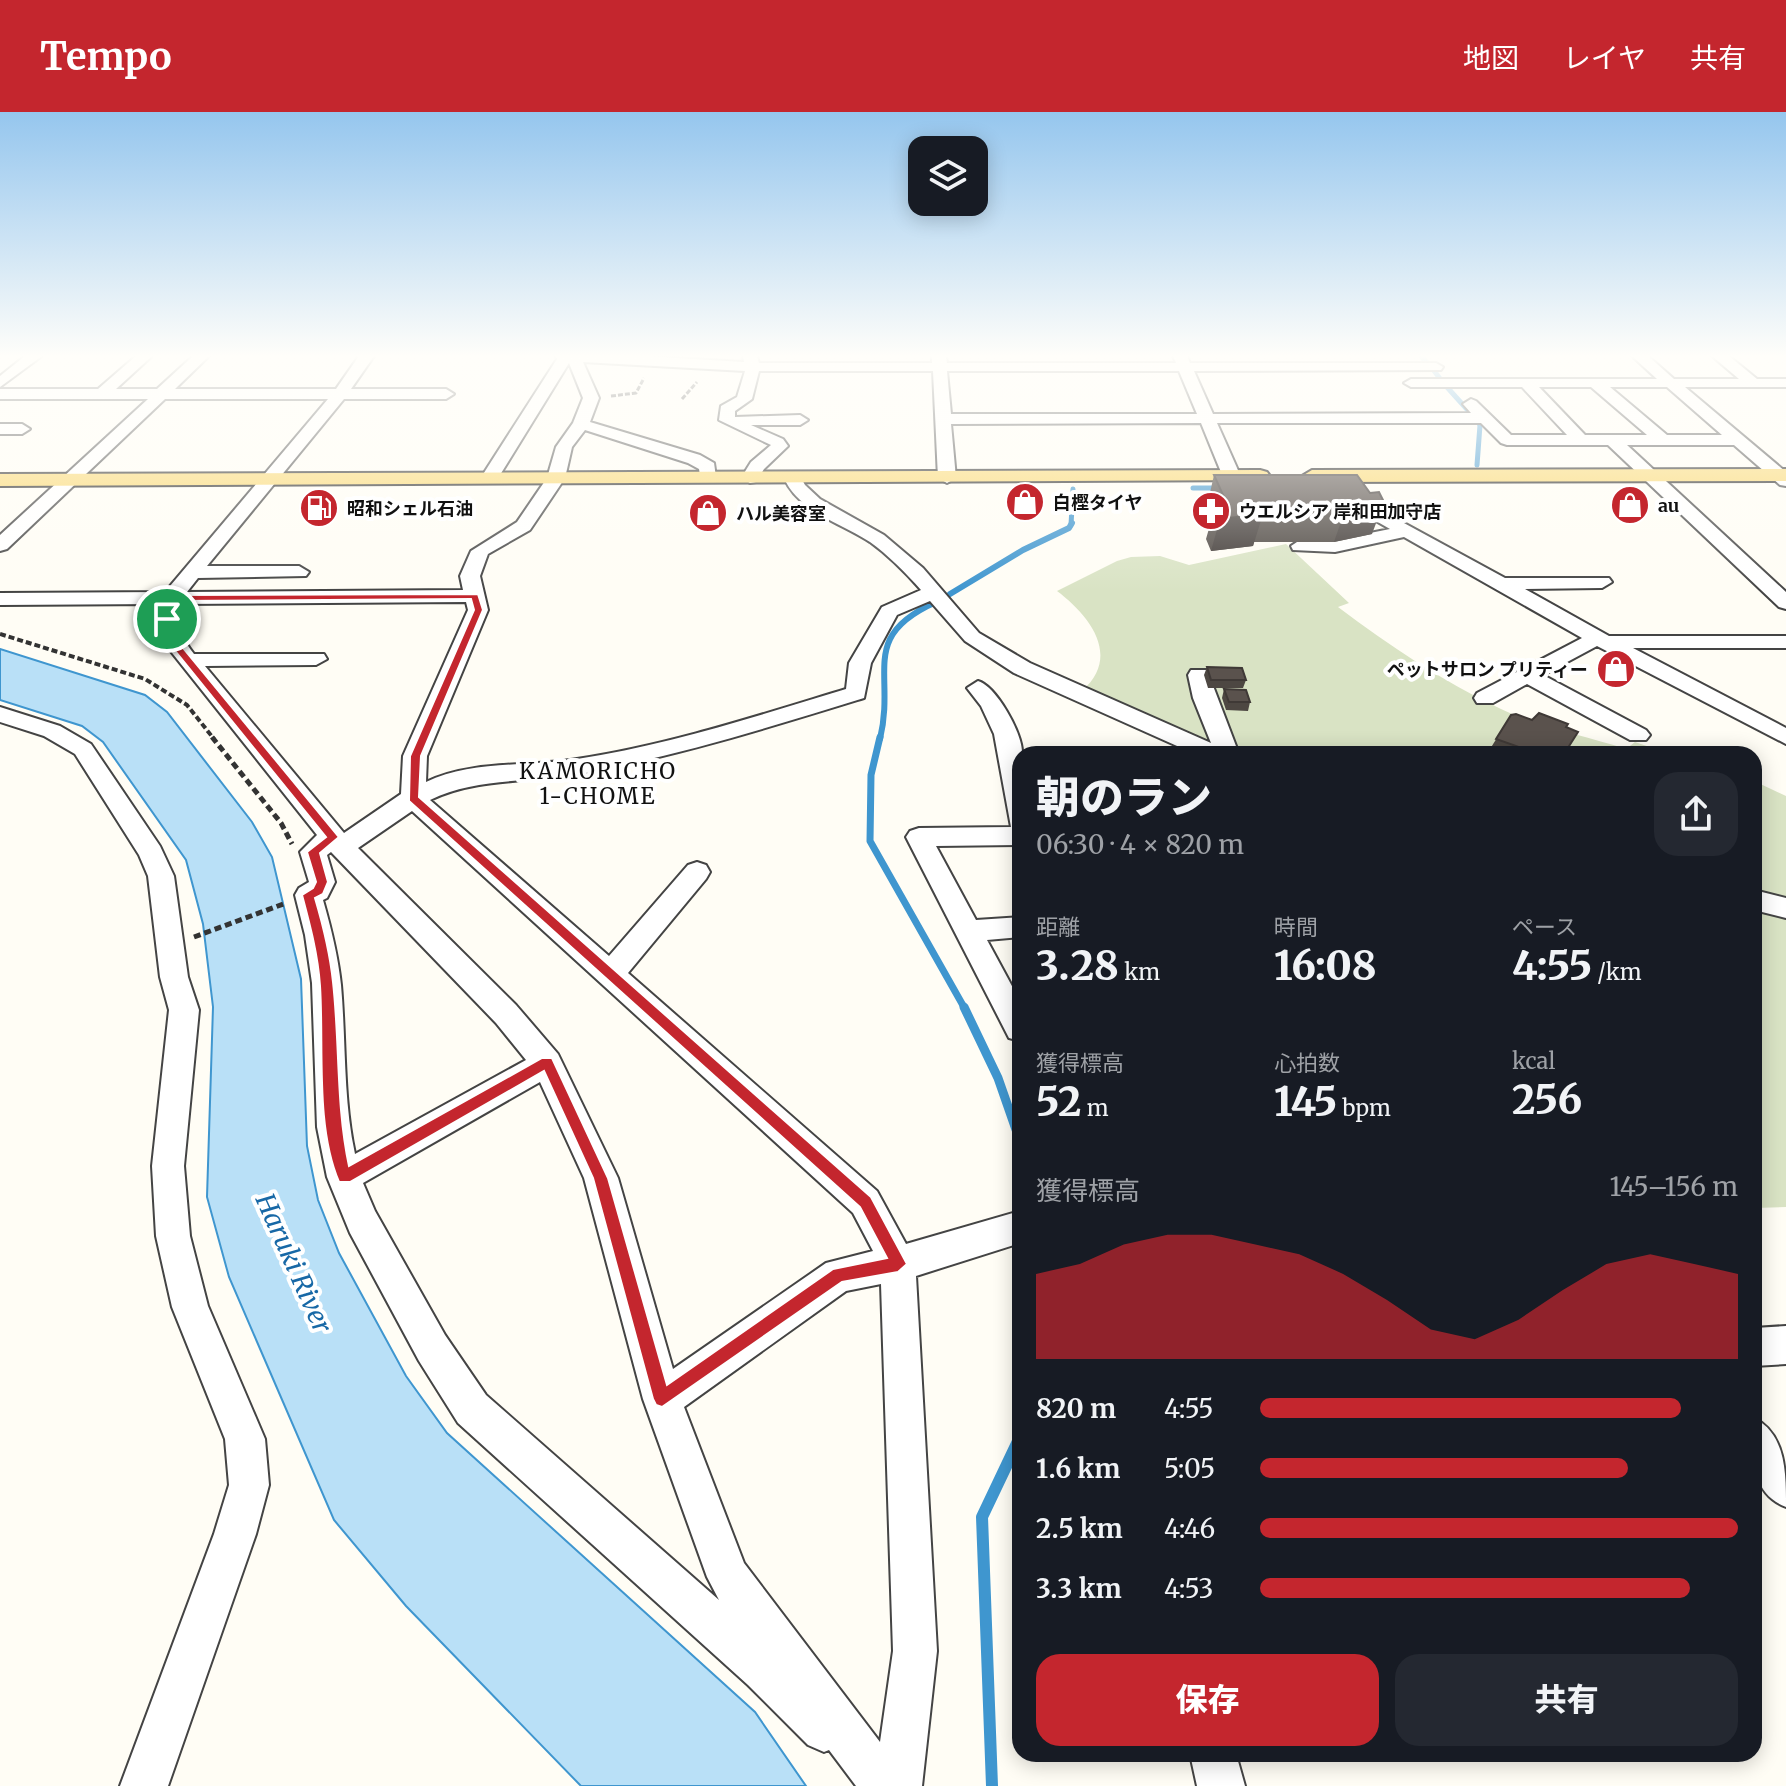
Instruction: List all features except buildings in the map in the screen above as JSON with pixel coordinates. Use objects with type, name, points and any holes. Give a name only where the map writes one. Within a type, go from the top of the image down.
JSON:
[{"type":"main road","points":[[0,480],[1784,477]]},
{"type":"street","points":[[0,545],[119,434]]},
{"type":"street","points":[[307,434],[171,598],[167,619],[175,644],[337,842],[506,1014],[547,1063],[601,1178],[662,1399],[728,1577],[883,1786]]},
{"type":"street","points":[[489,479],[516,434]]},
{"type":"street","points":[[413,798],[415,756],[478,610],[470,576],[480,551],[524,526],[556,478],[564,447],[574,434]]},
{"type":"street","points":[[614,434],[694,459],[708,467],[707,477]]},
{"type":"street","points":[[750,478],[757,466],[780,446],[759,434]]},
{"type":"street","points":[[943,434],[947,478]]},
{"type":"street","points":[[1215,434],[1232,477]]},
{"type":"street","points":[[1501,434],[1507,440],[1739,440]]},
{"type":"street","points":[[1575,434],[1581,440]]},
{"type":"street","points":[[1656,434],[1663,440]]},
{"type":"street","points":[[1732,434],[1784,477]]},
{"type":"street","points":[[1612,440],[1786,603]]},
{"type":"street","points":[[1322,476],[1339,492],[1404,531],[1600,640],[1786,737]]},
{"type":"street","points":[[793,478],[797,487],[814,503],[877,539],[934,592],[972,637],[1022,668],[1197,746]]},
{"type":"street","points":[[1300,546],[1335,546],[1404,531]]},
{"type":"street","points":[[192,572],[299,572]]},
{"type":"street","points":[[1499,584],[1589,579]]},
{"type":"street","points":[[883,1786],[764,1669],[472,1409],[432,1348],[369,1234],[344,1177],[333,1127],[326,983],[319,935],[308,895],[318,891],[322,882],[313,852],[448,781],[577,767],[698,742],[856,693],[860,663],[889,611],[934,592]]},
{"type":"street","points":[[0,599],[475,596]]},
{"type":"street","points":[[1485,698],[1600,640],[1786,642]]},
{"type":"street","points":[[188,660],[316,659]]},
{"type":"street","points":[[1199,675],[1204,698],[1224,746]]},
{"type":"street","points":[[1528,676],[1638,735]]},
{"type":"street","points":[[978,688],[994,704],[1006,727],[1012,768]]},
{"type":"street","points":[[0,714],[52,731],[83,749],[151,853],[161,876],[174,977],[184,1010],[168,1166],[173,1236],[190,1307],[245,1439],[249,1485],[235,1534],[144,1786]]},
{"type":"street","points":[[413,798],[865,1202],[898,1264],[915,1651],[898,1786]]},
{"type":"street","points":[[1012,836],[919,837],[968,931],[1012,1000]]},
{"type":"street","points":[[610,974],[697,872]]},
{"type":"street","points":[[1762,902],[1786,908]]},
{"type":"street","points":[[968,931],[1012,928]]},
{"type":"street","points":[[344,1177],[547,1063]]},
{"type":"street","points":[[662,1399],[839,1275],[898,1264],[1012,1229]]},
{"type":"street","points":[[1762,1346],[1786,1345]]},
{"type":"street","points":[[1762,1450],[1786,1487]]},
{"type":"street","points":[[1215,1762],[1221,1786]]},
{"type":"path","points":[[0,634],[142,676],[169,690],[187,705],[281,823],[296,852],[308,895],[185,940]]},
{"type":"green space","points":[[1286,544],[1349,603],[1338,607],[1437,675],[1516,715],[1616,746],[1216,746],[1082,691],[1094,678],[1100,650],[1090,624],[1057,591],[1131,557],[1160,556],[1189,565]]},
{"type":"green space","points":[[1762,785],[1786,796],[1786,1207],[1762,1208]]},
{"type":"water","name":"Haruki River","points":[[0,649],[145,695],[167,712],[252,822],[272,857],[301,979],[307,1146],[318,1200],[339,1253],[406,1376],[447,1433],[755,1712],[806,1786],[581,1786],[406,1606],[334,1520],[229,1277],[207,1197],[213,1007],[203,924],[186,860],[103,742],[82,726],[0,700]]},
{"type":"waterway","points":[[1477,465],[1479,434]]},
{"type":"waterway","points":[[1193,488],[1220,488]]},
{"type":"waterway","points":[[1071,525],[1073,489]]},
{"type":"waterway","points":[[950,594],[1071,525]]},
{"type":"waterway","points":[[880,739],[888,643],[912,615],[936,602]]},
{"type":"waterway","points":[[880,737],[871,775],[870,841],[965,1009]]},
{"type":"waterway","points":[[965,1009],[998,1078],[1012,1118]]},
{"type":"waterway","points":[[992,1786],[982,1517],[1012,1454]]},
{"type":"place","name":"白樫タイヤ","points":[[1025,502]]},
{"type":"place","name":"au","points":[[1630,505]]},
{"type":"place","name":"昭和シェル石油","points":[[319,508]]},
{"type":"place","name":"ウエルシア 岸和田加守店","points":[[1211,511]]},
{"type":"place","name":"ハル美容室","points":[[708,513]]},
{"type":"place","name":"ペットサロン プリティー","points":[[1616,669]]},
{"type":"district","name":"KAMORICHO 1-CHOME","points":[[598,784]]},
{"type":"route","points":[[475,596],[478,610],[415,756],[413,798],[865,1202],[898,1264],[839,1275],[662,1399],[601,1178],[547,1063],[344,1177],[333,1127],[326,983],[319,935],[308,895],[318,891],[322,882],[313,852],[333,837],[175,644],[167,619],[171,598],[475,596]]}]
